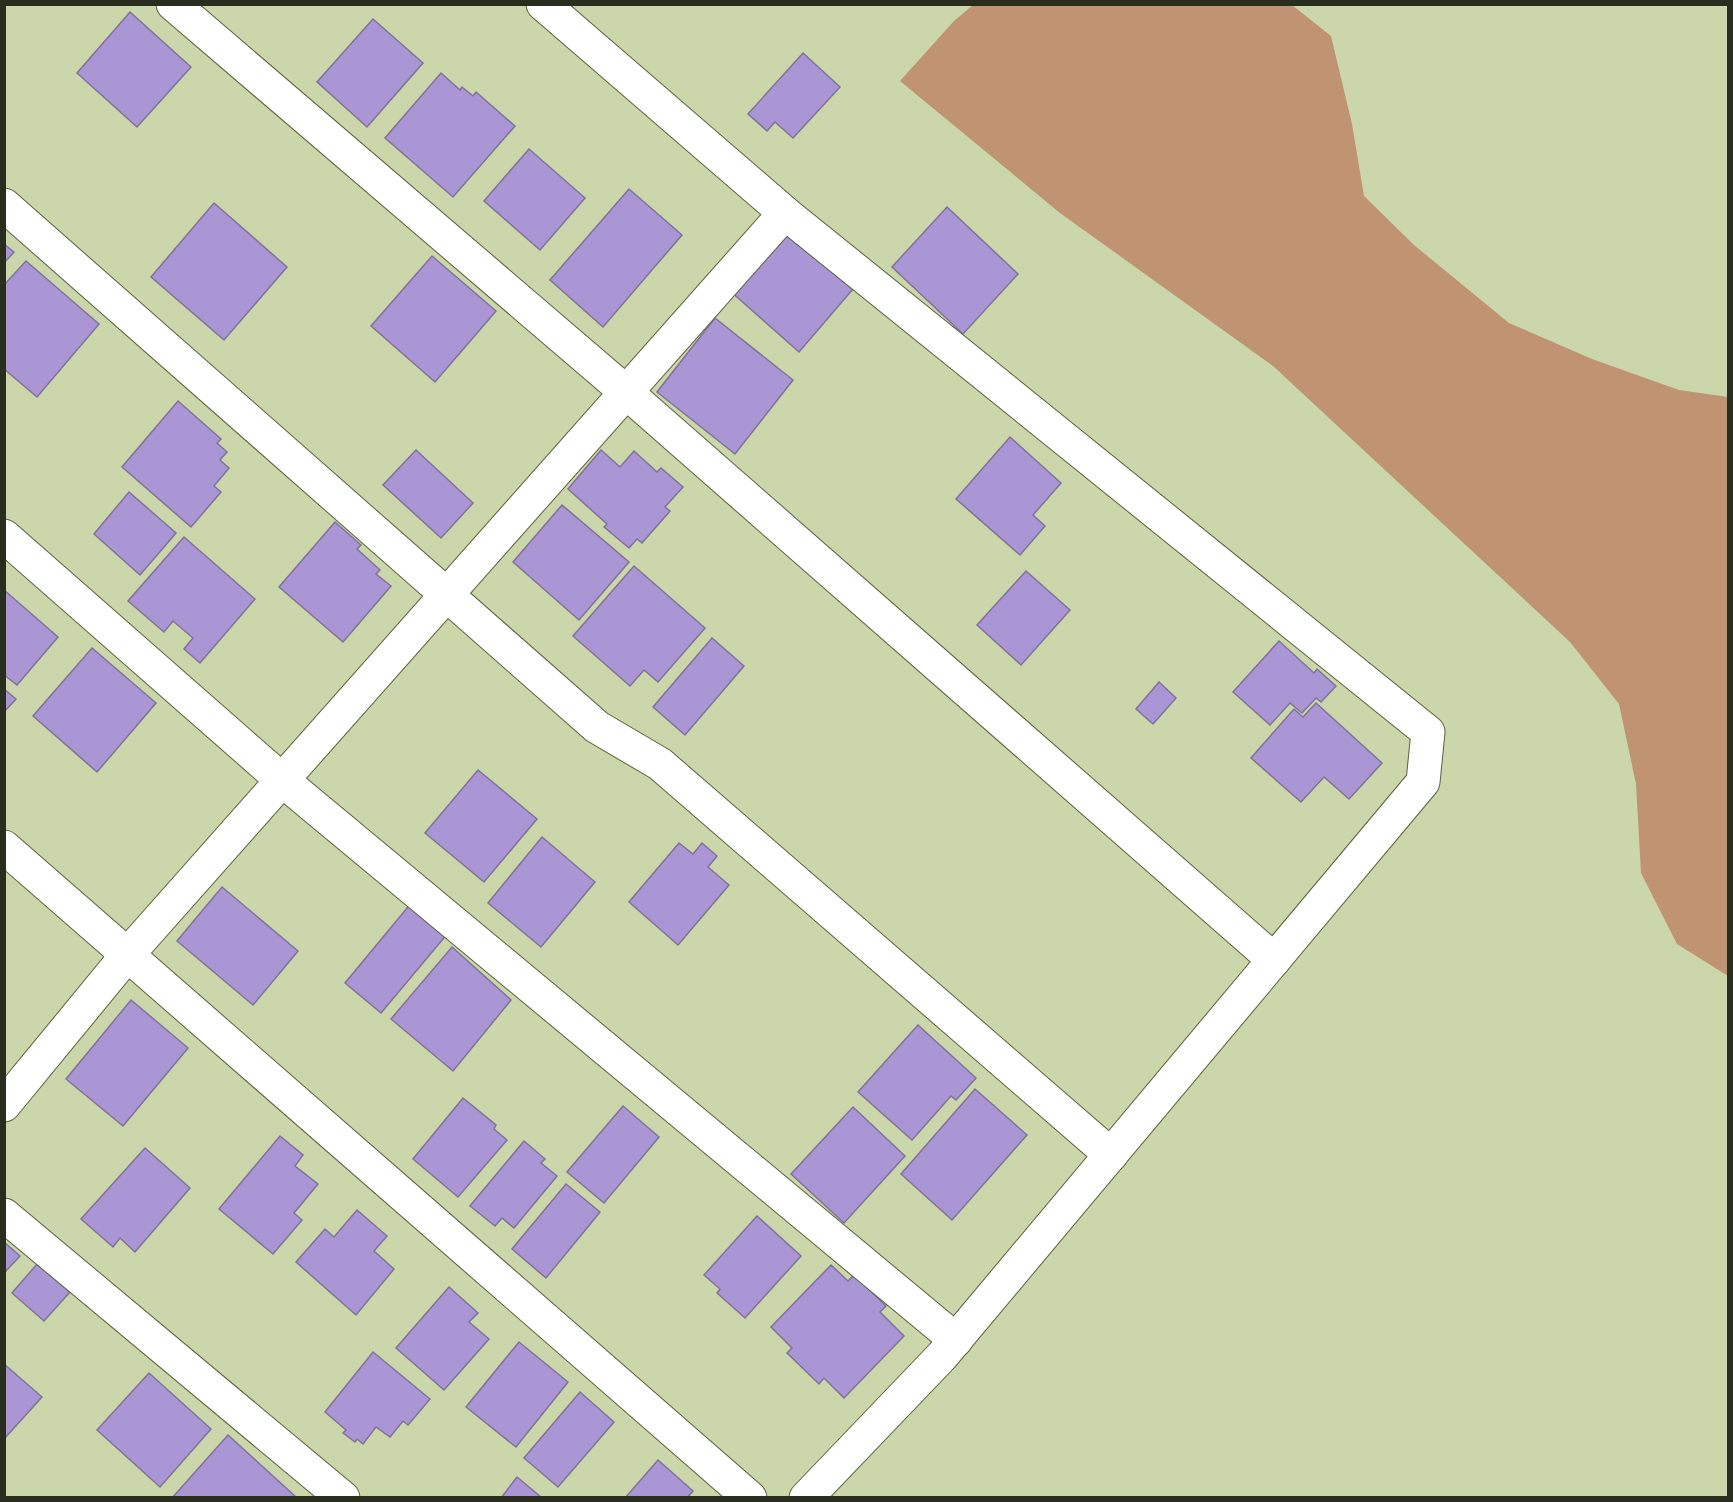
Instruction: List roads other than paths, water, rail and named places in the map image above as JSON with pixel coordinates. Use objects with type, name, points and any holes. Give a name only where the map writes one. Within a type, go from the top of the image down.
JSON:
[{"type":"street","points":[[173,4],[626,392],[1274,960]]},
{"type":"street","points":[[543,4],[785,213],[1428,732],[1423,782],[956,1340],[806,1497]]},
{"type":"street","points":[[4,205],[597,727],[660,764],[1111,1155]]},
{"type":"street","points":[[4,1105],[128,954],[785,213]]},
{"type":"street","points":[[4,536],[282,780],[956,1340]]},
{"type":"street","points":[[4,847],[750,1497]]},
{"type":"street","points":[[4,1215],[343,1497]]}]
